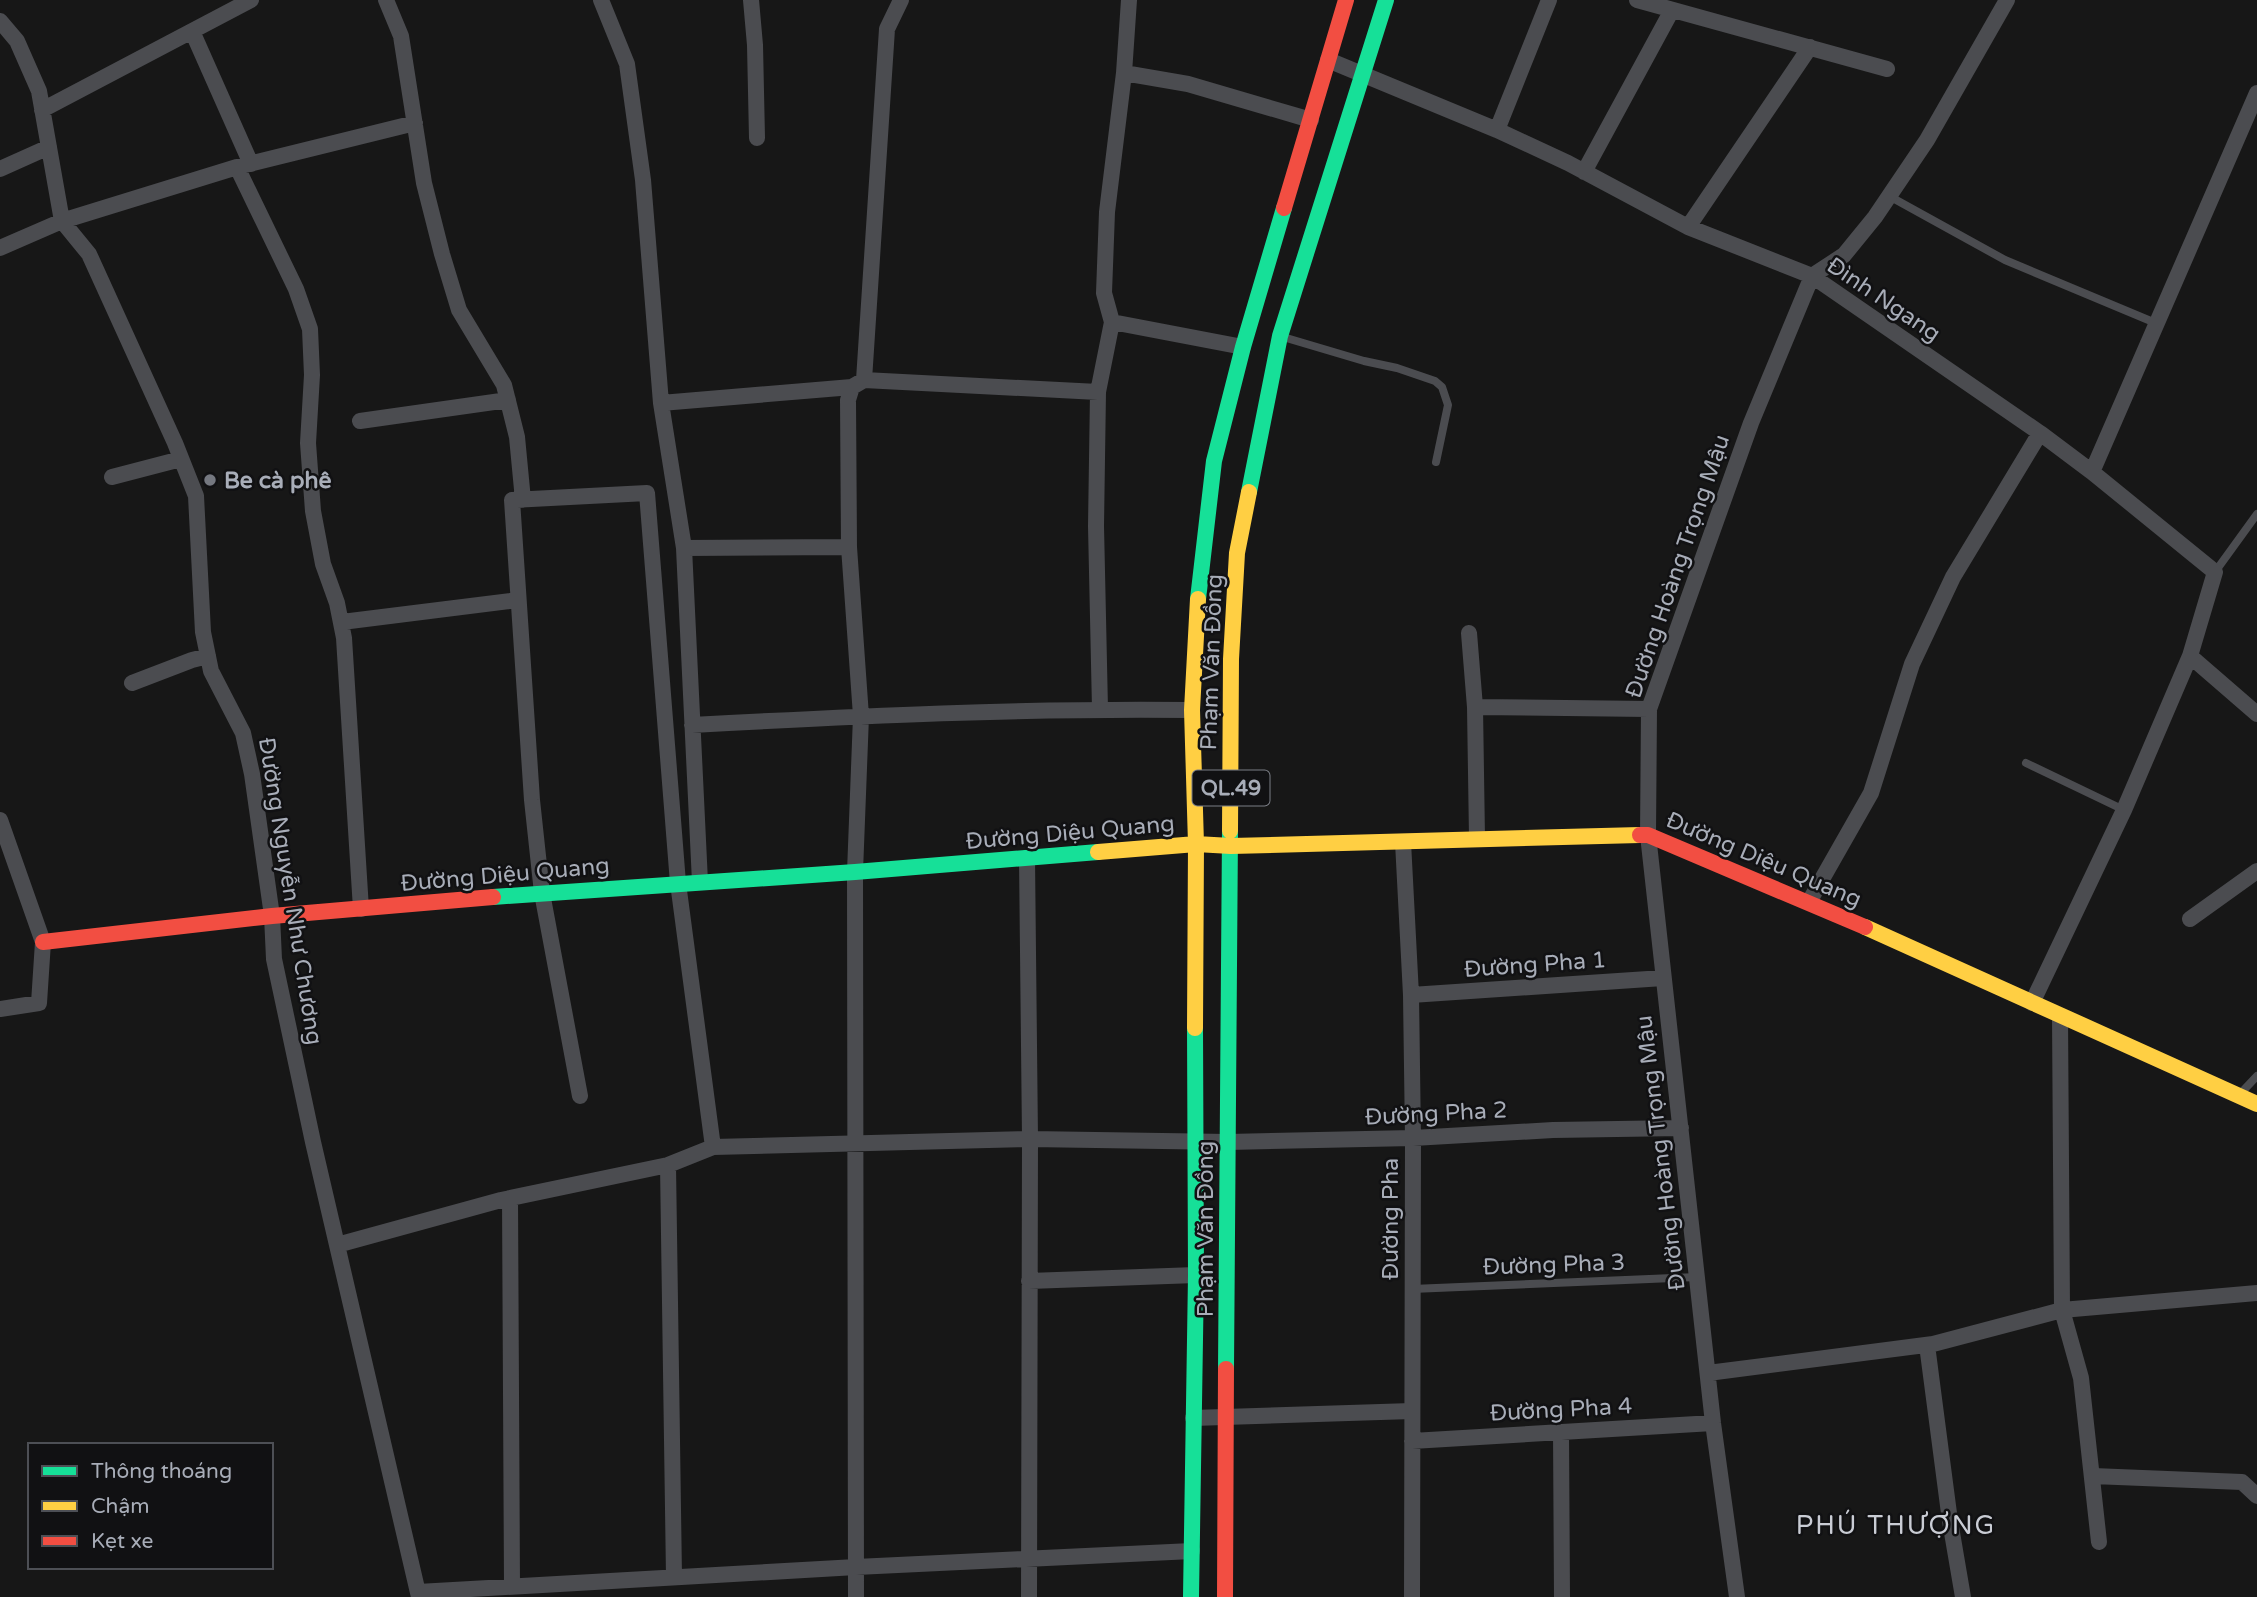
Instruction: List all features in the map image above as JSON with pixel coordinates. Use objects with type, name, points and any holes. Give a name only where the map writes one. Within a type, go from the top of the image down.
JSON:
[{"type":"main road","name":"Phạm Văn Đồng","points":[[1191,1597],[1196,1275],[1196,844],[1192,710],[1199,583],[1214,461],[1242,347],[1346,0]]},
{"type":"main road","name":"Phạm Văn Đồng","points":[[1224,1597],[1231,659],[1237,553],[1280,336],[1386,0]]},
{"type":"main road","name":"Đường Diệu Quang","points":[[43,942],[272,916],[542,893],[855,872],[1196,844],[1231,846],[1648,835],[1809,902],[2257,1104]]},
{"type":"street","points":[[42,110],[251,0]]},
{"type":"street","points":[[386,0],[401,36],[424,183],[459,310],[504,385],[517,437],[523,500]]},
{"type":"street","points":[[601,0],[627,64],[643,180],[661,403],[684,548],[700,882]]},
{"type":"street","points":[[751,0],[757,138]]},
{"type":"street","points":[[856,1597],[855,872],[861,716],[849,547],[848,401],[858,383],[887,29],[901,0]]},
{"type":"street","points":[[1100,709],[1096,526],[1098,392],[1112,323],[1104,293],[1107,212],[1124,73],[1129,0]]},
{"type":"street","points":[[1497,130],[1549,0]]},
{"type":"street","points":[[1637,0],[1887,69]]},
{"type":"street","points":[[1812,276],[1844,255],[1889,196],[1927,140],[2007,0]]},
{"type":"street","points":[[1584,172],[1672,10]]},
{"type":"street","name":"Đường Nguyễn Như Chương","points":[[0,21],[18,41],[39,91],[62,221],[89,254],[196,496],[203,632],[211,671],[243,733],[252,774],[272,916],[274,959],[337,1245],[419,1595]]},
{"type":"street","points":[[192,31],[310,329],[312,375],[308,443],[313,511],[323,564],[342,622],[361,909]]},
{"type":"street","points":[[1688,227],[1810,47]]},
{"type":"street","name":"Đình Ngang","points":[[1328,60],[1497,130],[1688,227],[1812,276],[2040,433],[2215,572]]},
{"type":"street","points":[[1124,73],[1188,84],[1311,120]]},
{"type":"street","points":[[2092,472],[2257,93]]},
{"type":"street","points":[[0,248],[62,221],[244,166],[415,123]]},
{"type":"street","points":[[0,169],[49,148]]},
{"type":"street","name":"Đường Hoàng Trọng Mậu","points":[[1737,1597],[1713,1423],[1648,835],[1649,709],[1751,423],[1812,276]]},
{"type":"street","points":[[1112,323],[1242,347]]},
{"type":"street","points":[[661,403],[858,383],[1098,392]]},
{"type":"street","points":[[360,421],[508,400]]},
{"type":"street","points":[[1809,902],[1871,793],[1912,664],[1953,577],[2040,433]]},
{"type":"street","points":[[112,477],[181,459]]},
{"type":"street","points":[[337,1245],[510,1198],[668,1165],[713,1147],[678,883],[647,492],[512,500],[532,800],[542,893],[580,1096]]},
{"type":"street","points":[[684,548],[849,547]]},
{"type":"street","points":[[2032,1003],[2124,810],[2190,656],[2215,572]]},
{"type":"street","points":[[342,622],[518,600]]},
{"type":"street","points":[[1469,633],[1475,707],[1477,838]]},
{"type":"street","points":[[132,683],[208,656]]},
{"type":"street","points":[[2190,656],[2257,714]]},
{"type":"street","points":[[1475,707],[1649,709]]},
{"type":"street","points":[[692,725],[861,716],[1100,709],[1192,710]]},
{"type":"street","points":[[0,820],[43,942],[40,1003],[0,1009]]},
{"type":"street","name":"Đường Pha","points":[[1403,842],[1411,995],[1413,1138],[1412,1597]]},
{"type":"street","points":[[1027,858],[1030,1139],[1029,1597]]},
{"type":"street","points":[[2190,919],[2257,872]]},
{"type":"street","name":"Đường Pha 1","points":[[1411,995],[1663,978]]},
{"type":"street","points":[[2060,1016],[2062,1310],[2081,1378],[2099,1542]]},
{"type":"street","name":"Đường Pha 2","points":[[713,1147],[1030,1139],[1228,1142],[1681,1128]]},
{"type":"street","points":[[668,1165],[674,1577]]},
{"type":"street","points":[[510,1198],[512,1586]]},
{"type":"street","points":[[1029,1281],[1196,1275]]},
{"type":"street","points":[[1708,1373],[1927,1345],[2062,1310],[2257,1293]]},
{"type":"street","points":[[1927,1345],[1950,1521],[1963,1597]]},
{"type":"street","points":[[1192,1418],[1412,1410]]},
{"type":"street","name":"Đường Pha 4","points":[[1412,1441],[1713,1423]]},
{"type":"street","points":[[1561,1432],[1562,1597]]},
{"type":"street","points":[[2093,1476],[2242,1482],[2257,1496]]},
{"type":"street","points":[[419,1595],[512,1586],[1192,1551]]},
{"type":"lane","points":[[1889,196],[2005,260],[2158,325]]},
{"type":"lane","points":[[1280,336],[1435,381],[1442,387],[1448,405],[1436,462]]},
{"type":"lane","points":[[2215,572],[2257,514]]},
{"type":"lane","points":[[2026,763],[2124,810]]},
{"type":"lane","points":[[2239,1096],[2257,1076]]},
{"type":"lane","name":"Đường Pha 3","points":[[1412,1289],[1697,1277]]},
{"type":"traffic: fast","points":[[1249,492],[1280,336],[1386,0]]},
{"type":"traffic: fast","points":[[1198,599],[1214,461],[1243,347],[1284,208]]},
{"type":"traffic: fast","points":[[1226,1369],[1230,831]]},
{"type":"traffic: fast","points":[[493,897],[1098,852]]},
{"type":"traffic: fast","points":[[1191,1597],[1196,1275],[1195,1028]]},
{"type":"traffic: slow","points":[[1230,831],[1231,659],[1237,553],[1249,492]]},
{"type":"traffic: slow","points":[[1195,1028],[1196,844],[1192,710],[1198,599]]},
{"type":"traffic: slow","points":[[1098,852],[1196,844],[1231,846],[1640,835]]},
{"type":"traffic: slow","points":[[1865,927],[2257,1104]]},
{"type":"traffic: jam","points":[[1284,208],[1346,0]]},
{"type":"traffic: jam","points":[[1640,835],[1648,835],[1865,927]]},
{"type":"traffic: jam","points":[[43,942],[272,916],[493,897]]},
{"type":"traffic: jam","points":[[1225,1597],[1226,1369]]},
{"type":"place","name":"Be cà phê","points":[[210,480]]},
{"type":"district","name":"PHÚ THƯỢNG","points":[[1896,1525]]}]
